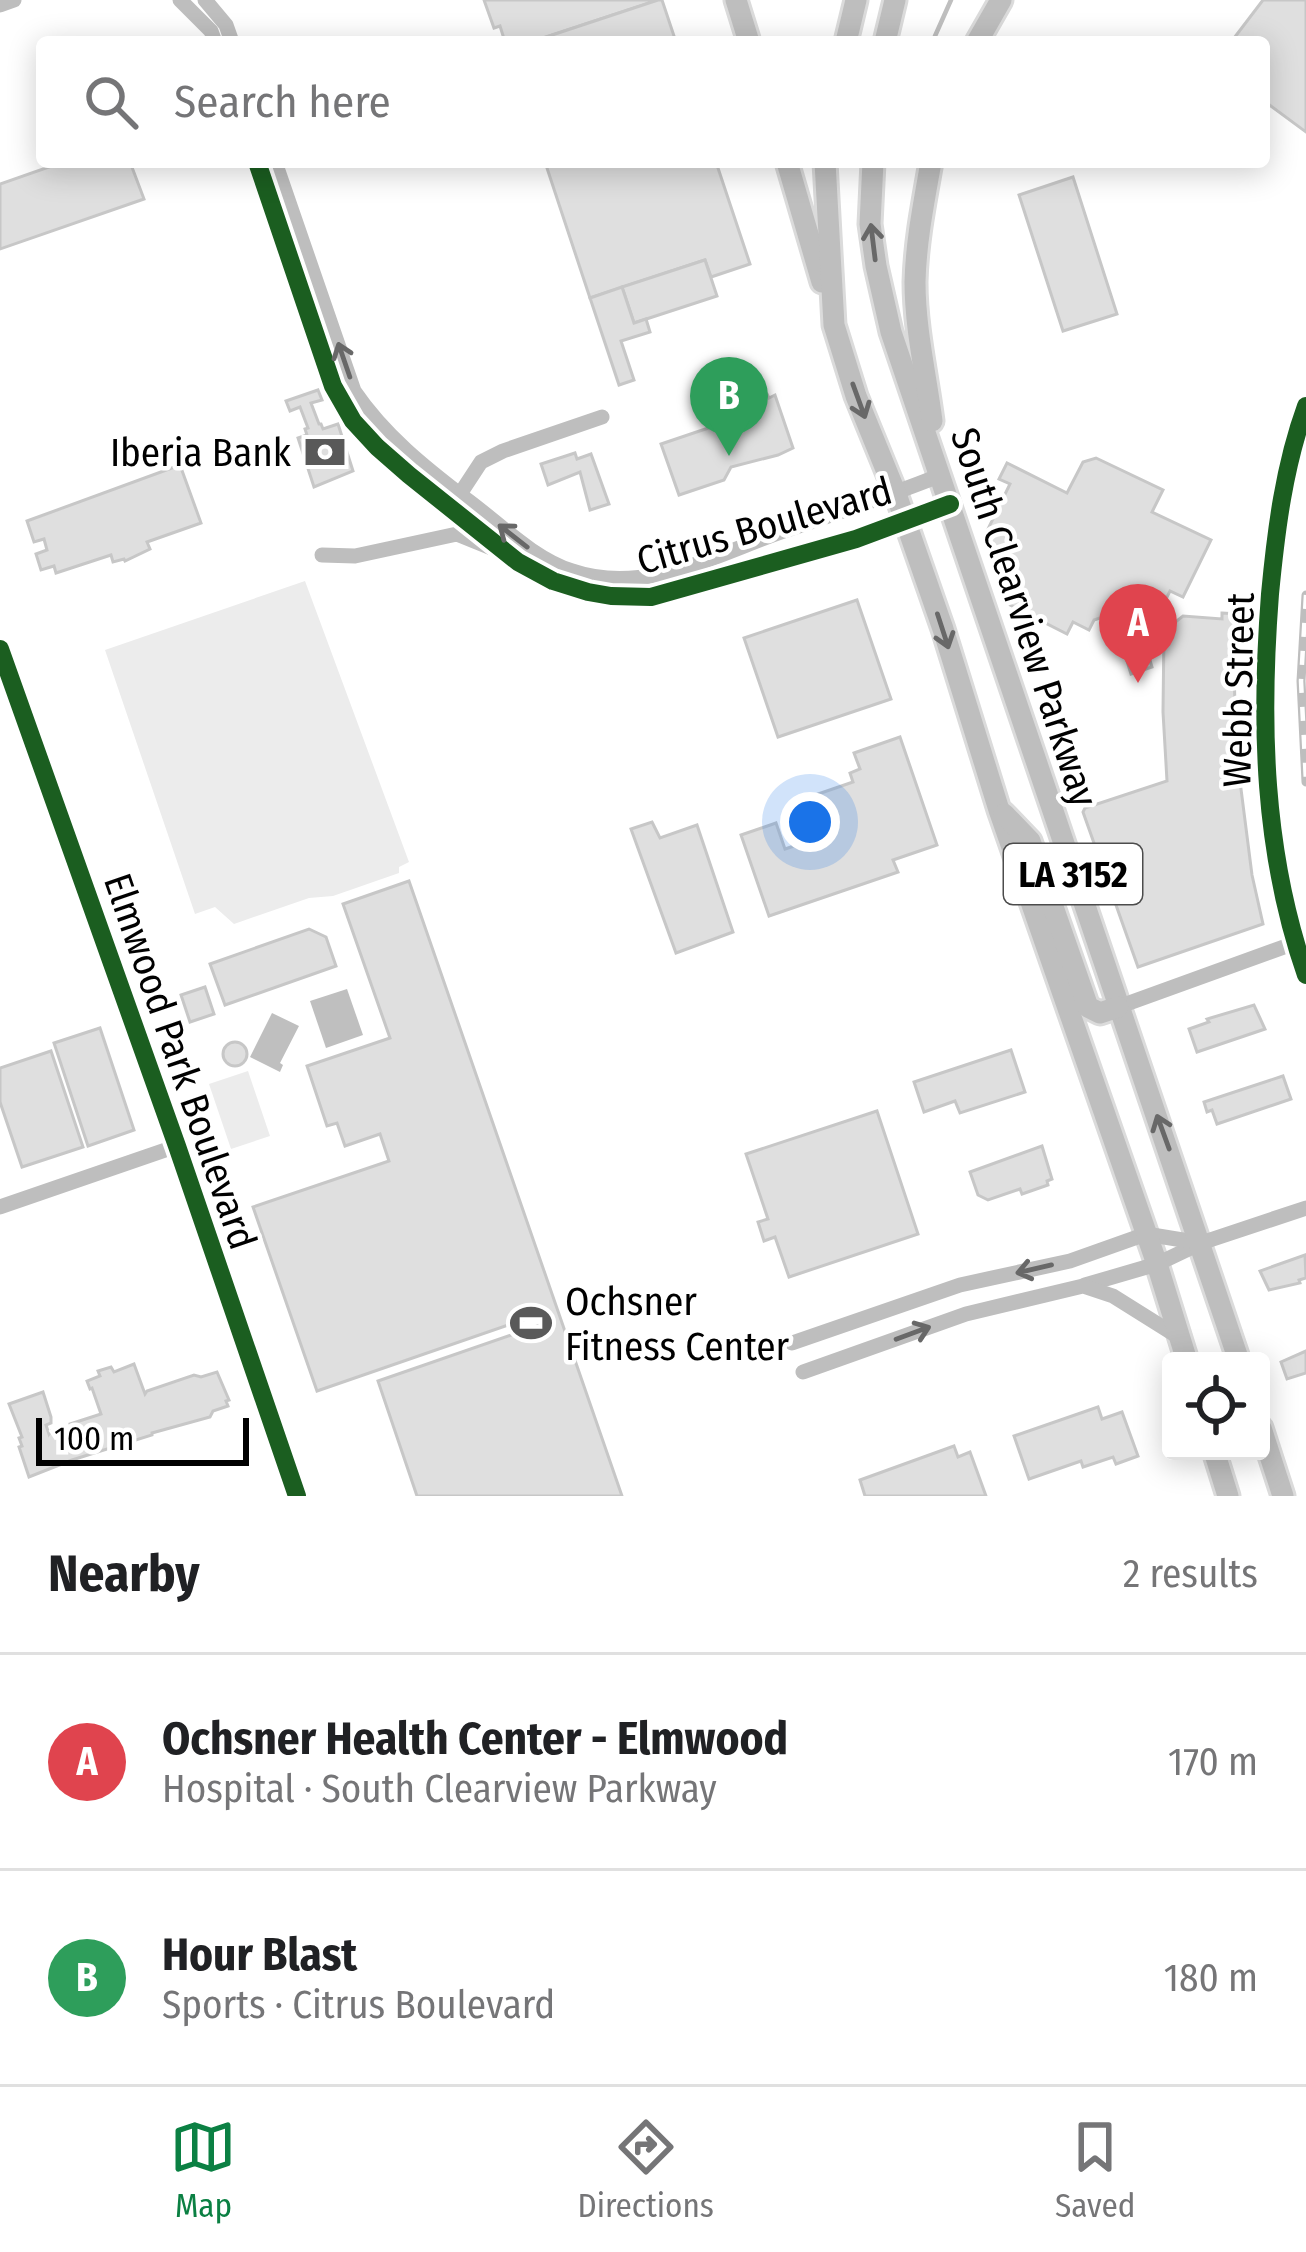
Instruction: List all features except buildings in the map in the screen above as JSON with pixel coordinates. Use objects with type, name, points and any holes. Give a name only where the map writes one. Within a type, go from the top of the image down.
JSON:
[{"type":"highway","points":[[736,0],[747,36]]},
{"type":"highway","points":[[847,36],[856,0]]},
{"type":"highway","points":[[886,36],[895,0]]},
{"type":"highway","points":[[980,36],[1001,0]]},
{"type":"highway","points":[[789,168],[834,325]]},
{"type":"highway","name":"South Clearview Parkway","points":[[826,168],[834,325],[943,629],[999,810],[1184,1352]]},
{"type":"highway","name":"South Clearview Parkway","points":[[873,168],[870,224],[891,332],[1237,1352]]},
{"type":"highway","points":[[930,168],[915,283],[940,475]]},
{"type":"highway","points":[[999,810],[1030,841],[1088,1007],[1100,1013],[1118,1007]]},
{"type":"highway","points":[[1270,1456],[1283,1496]]},
{"type":"highway","points":[[1217,1460],[1228,1496]]},
{"type":"street","points":[[0,5],[14,0]]},
{"type":"street","points":[[180,0],[213,36]]},
{"type":"street","points":[[206,0],[230,36]]},
{"type":"street","name":"Citrus Boulevard","points":[[259,168],[334,386],[352,421],[409,475],[510,555],[553,580],[611,596],[651,597],[856,539],[950,504]]},
{"type":"street","name":"Citrus Boulevard","points":[[276,168],[354,391],[373,419],[401,447],[530,549],[569,571],[610,580],[679,570],[940,475]]},
{"type":"street","name":"Webb Street","points":[[1306,406],[1284,485],[1265,654],[1273,852],[1306,975]]},
{"type":"street","points":[[460,494],[481,462],[602,417]]},
{"type":"street","points":[[322,555],[355,556],[457,534],[510,555]]},
{"type":"street","name":"Elmwood Park Boulevard","points":[[0,649],[298,1496]]},
{"type":"street","points":[[1118,1007],[1300,942]]},
{"type":"street","points":[[0,1207],[177,1146]]},
{"type":"street","points":[[802,1372],[965,1314],[1157,1264],[1201,1243],[1306,1208]]},
{"type":"street","points":[[792,1343],[961,1285],[1070,1261],[1146,1234],[1201,1243]]},
{"type":"street","points":[[1082,1286],[1113,1296],[1180,1338]]},
{"type":"shaded area","points":[[305,581],[409,862],[399,867],[399,873],[234,924],[215,907],[195,914],[105,650]]},
{"type":"shaded area","points":[[347,989],[363,1035],[326,1048],[310,1001]]},
{"type":"shaded area","points":[[272,1013],[299,1026],[280,1072],[250,1057]]},
{"type":"shaded area","points":[[248,1071],[270,1136],[231,1149],[209,1084]]},
{"type":"waterway","points":[[935,36],[951,0]]},
{"type":"railway","points":[[1306,595],[1301,681],[1306,782]]},
{"type":"cycle path","points":[[259,168],[333,386],[353,421],[409,475],[518,562],[553,581],[611,596],[651,597],[856,539],[950,504]]},
{"type":"cycle path","points":[[1306,406],[1278,523],[1265,691],[1273,834],[1306,975]]},
{"type":"cycle path","points":[[0,649],[297,1496]]},
{"type":"place","name":"Iberia Bank","points":[[325,452]]},
{"type":"place","name":"Hour Blast","points":[[729,456]]},
{"type":"place","name":"Ochsner Health Center - Elmwood","points":[[1138,683]]},
{"type":"place","name":"Ochsner Fitness Center","points":[[531,1323]]}]
